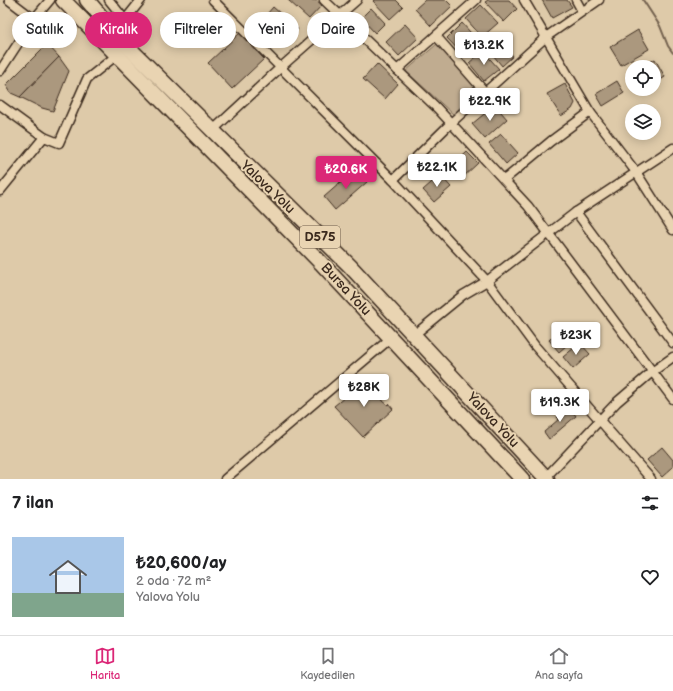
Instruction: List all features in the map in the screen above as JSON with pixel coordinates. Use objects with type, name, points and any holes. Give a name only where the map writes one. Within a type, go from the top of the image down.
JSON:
[{"type":"highway","name":"Bursa Yolu","points":[[63,0],[321,263],[522,479]]},
{"type":"highway","name":"Yalova Yolu","points":[[87,0],[122,41],[350,266],[546,478]]},
{"type":"street","points":[[9,0],[25,12]]},
{"type":"street","points":[[40,12],[50,0]]},
{"type":"street","points":[[109,0],[125,20],[141,0]]},
{"type":"street","points":[[213,0],[394,180],[487,281],[535,346],[651,479]]},
{"type":"street","points":[[324,0],[336,12]]},
{"type":"street","points":[[344,12],[357,0]]},
{"type":"street","points":[[397,70],[476,0]]},
{"type":"street","points":[[524,0],[590,112],[636,172],[673,230]]},
{"type":"street","points":[[576,0],[582,11]]},
{"type":"street","points":[[394,180],[451,123],[546,38],[599,0]]},
{"type":"street","points":[[436,36],[485,92]]},
{"type":"street","points":[[369,43],[451,123],[528,206],[673,399]]},
{"type":"street","points":[[212,131],[307,45]]},
{"type":"street","points":[[0,71],[15,48]]},
{"type":"street","points":[[0,105],[44,137],[59,142],[87,79],[117,55]]},
{"type":"street","points":[[504,180],[551,140],[590,112]]},
{"type":"street","points":[[0,191],[44,137]]},
{"type":"street","points":[[414,335],[462,295],[487,281],[576,212],[673,148]]},
{"type":"street","points":[[576,212],[673,343]]},
{"type":"street","points":[[225,479],[391,338]]},
{"type":"street","points":[[546,478],[618,402],[652,372],[673,357]]},
{"type":"shaded area","points":[[437,44],[480,93],[454,115],[406,71]]},
{"type":"building","points":[[288,0],[316,0],[322,5],[316,12],[307,12],[307,17]]},
{"type":"building","points":[[396,0],[403,7],[390,19],[373,1]]},
{"type":"building","points":[[425,0],[446,0],[452,6],[431,26],[415,9]]},
{"type":"building","points":[[488,0],[509,0],[517,9],[504,22],[485,2]]},
{"type":"building","points":[[542,0],[567,0],[572,7],[552,18]]},
{"type":"building","points":[[481,5],[498,23],[482,37],[466,19]]},
{"type":"building","points":[[273,7],[279,12],[269,12]]},
{"type":"building","points":[[371,8],[385,23],[375,33],[369,27],[369,12],[367,12]]},
{"type":"building","points":[[462,23],[478,41],[463,55],[447,38]]},
{"type":"building","points":[[405,24],[418,38],[399,56],[386,42]]},
{"type":"building","points":[[638,30],[649,49],[630,60],[625,60],[625,63],[621,65],[610,47]]},
{"type":"building","points":[[240,33],[244,37],[244,48],[254,48],[264,59],[232,89],[208,63],[224,48],[236,48],[236,37]]},
{"type":"building","points":[[499,39],[513,56],[502,66],[488,49]]},
{"type":"building","points":[[43,48],[51,48],[59,57],[20,97],[11,93],[6,85]]},
{"type":"building","points":[[483,51],[499,69],[484,81],[469,63]]},
{"type":"building","points":[[59,57],[69,71],[53,111],[42,108],[20,97]]},
{"type":"building","points":[[377,64],[398,84],[385,99],[363,79]]},
{"type":"building","points":[[661,70],[665,77],[661,80]]},
{"type":"building","points":[[617,81],[624,93],[603,106],[596,94]]},
{"type":"building","points":[[565,84],[575,103],[572,109],[561,116],[547,94]]},
{"type":"building","points":[[495,105],[507,119],[485,139],[472,124]]},
{"type":"building","points":[[501,134],[518,153],[506,164],[489,144]]},
{"type":"building","points":[[467,152],[478,163],[461,179],[450,168]]},
{"type":"building","points":[[356,169],[367,182],[335,210],[324,197]]},
{"type":"building","points":[[440,175],[451,187],[434,202],[423,190]]},
{"type":"building","points":[[565,326],[575,338],[559,352],[549,340]]},
{"type":"building","points":[[580,343],[590,354],[573,369],[563,357]]},
{"type":"building","points":[[366,380],[375,391],[381,394],[383,401],[388,405],[389,404],[393,409],[363,437],[334,406]]},
{"type":"building","points":[[569,407],[576,416],[549,439],[544,432],[559,419],[557,417]]},
{"type":"building","points":[[662,447],[673,460],[673,467],[662,477],[647,460]]},
{"type":"waterway","points":[[643,0],[660,26],[668,46],[673,53]]}]
